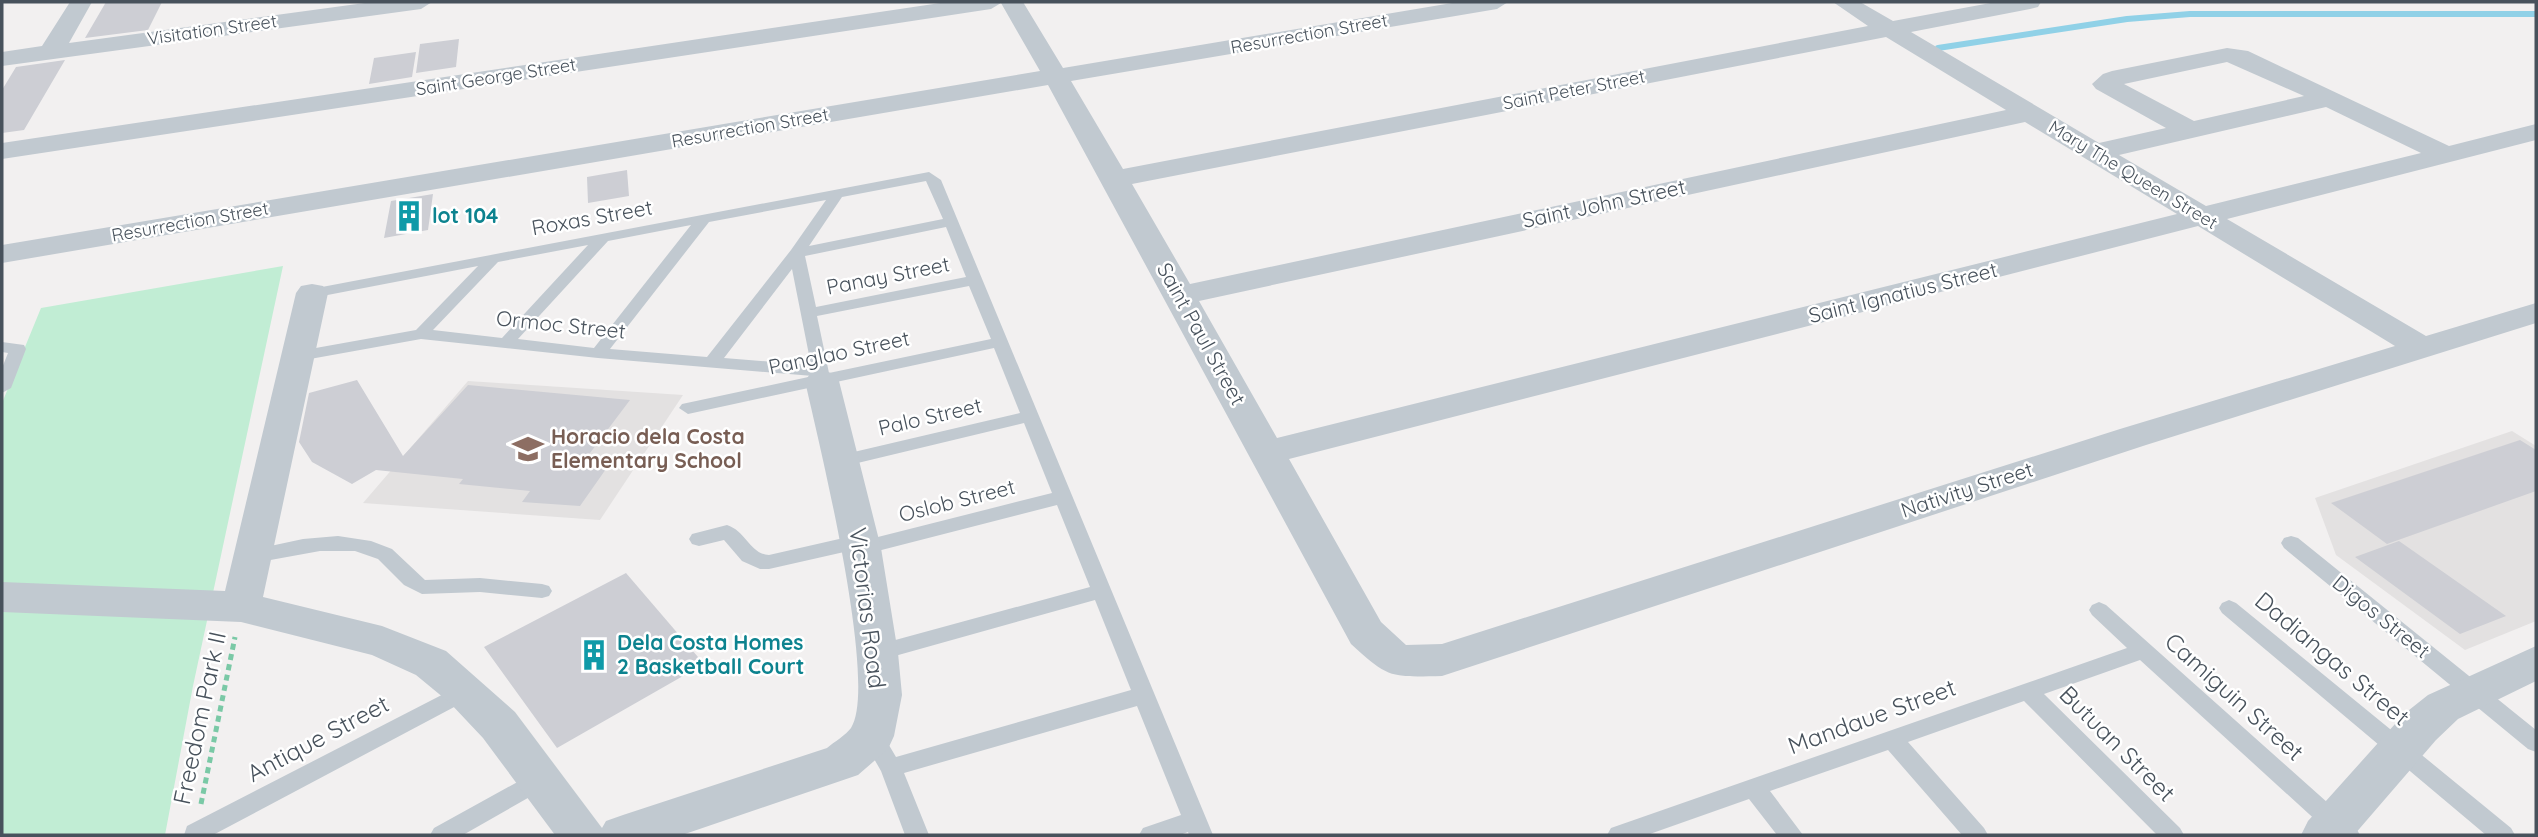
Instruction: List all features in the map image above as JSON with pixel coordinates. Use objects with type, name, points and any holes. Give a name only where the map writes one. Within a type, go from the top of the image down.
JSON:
[{"type":"street","points":[[51,52],[81,2]]},
{"type":"street","name":"Visitation Street","points":[[2,59],[422,2]]},
{"type":"street","name":"Saint George Street","points":[[2,151],[991,2]]},
{"type":"street","name":"Saint Paul Street","points":[[1012,2],[1117,178],[1178,296],[1268,452],[1366,633],[1397,660]]},
{"type":"street","name":"Resurrection Street","points":[[2,254],[1497,2]]},
{"type":"street","name":"Mary The Queen Street","points":[[1844,2],[2422,348]]},
{"type":"street","name":"Saint Peter Street","points":[[1117,178],[2030,2]]},
{"type":"street","points":[[2190,130],[2105,83],[2112,79],[2214,58],[2239,56],[2447,155]]},
{"type":"street","points":[[2095,152],[2331,98]]},
{"type":"street","name":"Saint John Street","points":[[1178,296],[2029,113]]},
{"type":"street","name":"Saint Ignatius Street","points":[[1268,452],[2204,218],[2536,132]]},
{"type":"street","points":[[241,607],[299,356],[308,298],[312,293]]},
{"type":"street","name":"Nativity Street","points":[[1397,660],[1442,660],[2133,436],[2536,313]]},
{"type":"street","name":"Victorias Road","points":[[821,376],[862,544],[877,653],[882,752]]},
{"type":"street","points":[[2,597],[59,597],[241,607],[383,642],[431,663],[465,691],[499,725],[582,835]]},
{"type":"street","points":[[2336,831],[2400,751],[2436,714],[2472,691],[2536,662]]},
{"type":"street","points":[[623,835],[842,762],[882,752]]},
{"type":"lane","name":"Roxas Street","points":[[312,293],[929,176],[951,222]]},
{"type":"lane","points":[[712,362],[797,253],[838,192]]},
{"type":"lane","points":[[598,353],[705,218]]},
{"type":"lane","points":[[797,253],[951,222],[1198,828],[1151,835]]},
{"type":"lane","points":[[506,343],[604,237]]},
{"type":"lane","points":[[797,253],[811,313],[821,376]]},
{"type":"lane","points":[[421,334],[495,257]]},
{"type":"lane","name":"Panay Street","points":[[811,313],[974,280]]},
{"type":"lane","name":"Ormoc Street","points":[[299,356],[421,334],[712,362],[821,376]]},
{"type":"lane","name":"Panglao Street","points":[[688,408],[821,376],[1000,342]]},
{"type":"lane","points":[[2,388],[10,348]]},
{"type":"lane","name":"Palo Street","points":[[841,461],[1030,416]]},
{"type":"lane","name":"Oslob Street","points":[[699,539],[727,532],[737,538],[749,558],[756,563],[862,544],[1063,497]]},
{"type":"lane","name":"Digos Street","points":[[2291,543],[2536,743]]},
{"type":"lane","points":[[254,556],[324,544],[354,545],[372,548],[387,556],[422,587],[480,584],[542,591]]},
{"type":"lane","points":[[877,653],[1101,591]]},
{"type":"lane","name":"Dadiangas Street","points":[[2229,608],[2503,835]]},
{"type":"lane","name":"Camiguin Street","points":[[2099,610],[2336,831]]},
{"type":"lane","name":"Mandaue Street","points":[[1619,835],[2144,650]]},
{"type":"lane","name":"Butuan Street","points":[[2026,690],[2172,835]]},
{"type":"lane","name":"Antique Street","points":[[195,833],[465,691]]},
{"type":"lane","points":[[917,835],[882,752],[1145,695]]},
{"type":"lane","points":[[1891,738],[1976,835]]},
{"type":"lane","points":[[442,835],[541,779]]},
{"type":"lane","points":[[1753,787],[1791,835]]},
{"type":"path","name":"Freedom Park II","points":[[195,833],[241,607]]},
{"type":"shaded area","name":"Horacio dela Costa Elementary School","points":[[468,381],[683,395],[600,520],[363,503]]},
{"type":"shaded area","points":[[2512,431],[2536,446],[2536,621],[2465,650],[2336,555],[2315,498]]},
{"type":"green space","points":[[283,266],[193,686],[165,835],[2,835],[2,403],[41,308]]},
{"type":"building","points":[[106,2],[162,2],[148,30],[85,38]]},
{"type":"building","points":[[459,39],[456,67],[416,73],[420,44]]},
{"type":"building","points":[[416,52],[412,77],[369,84],[374,58]]},
{"type":"building","points":[[65,60],[24,130],[2,133],[2,90],[16,67]]},
{"type":"building","points":[[627,170],[629,196],[588,203],[587,177]]},
{"type":"building","name":"lot 104","points":[[433,194],[428,230],[384,238],[391,201]]},
{"type":"building","name":"Horacio dela Costa Elementary School","points":[[357,380],[403,456],[468,385],[630,400],[587,457],[613,459],[580,506],[522,502],[530,491],[459,484],[463,479],[376,470],[352,484],[312,462],[299,442],[309,393]]},
{"type":"building","points":[[2520,440],[2536,450],[2536,491],[2387,544],[2331,503]]},
{"type":"building","points":[[2399,541],[2506,616],[2460,634],[2355,557]]},
{"type":"building","name":"Dela Costa Homes 2 Basketball Court","points":[[626,573],[704,664],[557,748],[484,647]]},
{"type":"waterway","points":[[1938,48],[2127,19],[2190,14],[2536,14]]},
{"type":"place","name":"lot 104","points":[[409,216]]},
{"type":"place","name":"Horacio dela Costa Elementary School","points":[[528,449]]},
{"type":"place","name":"Dela Costa Homes 2 Basketball Court","points":[[594,655]]}]
